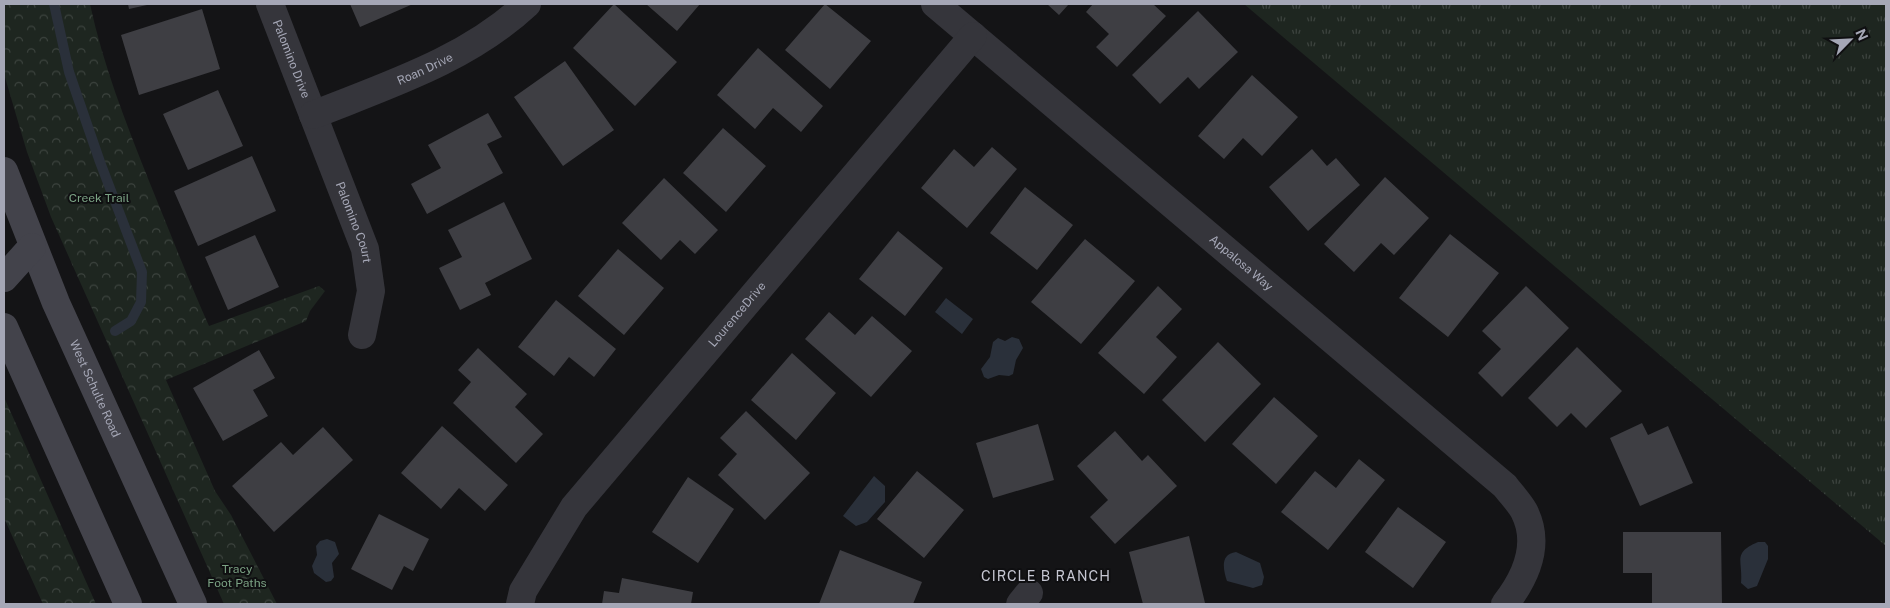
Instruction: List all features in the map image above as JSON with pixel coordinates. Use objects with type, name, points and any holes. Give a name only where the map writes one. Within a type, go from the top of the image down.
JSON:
[{"type":"main road","name":"West Schulte Road","points":[[4,171],[32,247],[193,604]]},
{"type":"main road","points":[[4,247],[32,247]]},
{"type":"main road","points":[[4,278],[32,247]]},
{"type":"main road","points":[[4,327],[128,604]]},
{"type":"street","name":"Palomino Drive","points":[[270,4],[313,115]]},
{"type":"street","name":"Roan Drive","points":[[313,115],[459,54],[509,21],[527,4]]},
{"type":"street","name":"Appalosa Way","points":[[935,4],[1505,486],[1524,511],[1532,535],[1529,564],[1515,591],[1505,604]]},
{"type":"street","name":"LourenceDrive","points":[[520,604],[523,591],[574,507],[973,36]]},
{"type":"street","name":"Palomino Court","points":[[313,115],[365,249],[371,291],[362,335]]},
{"type":"green space","name":"Creek Trail","points":[[4,4],[90,4],[101,49],[124,116],[209,326],[319,286],[325,291],[310,311],[306,321],[166,380],[215,491],[231,515],[277,604],[224,604],[51,217],[27,152],[4,74]]},
{"type":"green space","points":[[1244,4],[1886,4],[1886,546]]},
{"type":"green space","points":[[4,397],[96,604],[43,604],[4,518]]},
{"type":"shaded area","points":[[946,298],[973,319],[962,334],[935,312]]},
{"type":"shaded area","points":[[1012,337],[1019,339],[1023,348],[1016,360],[1013,374],[1009,376],[999,375],[988,379],[984,377],[981,369],[990,357],[993,342],[998,338],[1005,341]]},
{"type":"shaded area","points":[[874,476],[885,486],[885,502],[867,522],[856,526],[843,516]]},
{"type":"shaded area","points":[[327,539],[335,542],[339,554],[332,563],[334,577],[331,581],[326,582],[314,573],[312,566],[317,555],[316,546],[320,541]]},
{"type":"shaded area","points":[[1758,542],[1765,542],[1768,546],[1768,559],[1757,586],[1748,589],[1741,583],[1740,558],[1745,550]]},
{"type":"shaded area","points":[[1236,552],[1260,563],[1264,577],[1262,585],[1253,588],[1227,581],[1224,572],[1225,559],[1231,553]]},
{"type":"building","points":[[128,4],[147,4],[147,5],[129,9]]},
{"type":"building","points":[[350,4],[413,4],[360,27]]},
{"type":"building","points":[[614,4],[677,62],[635,106],[573,48]]},
{"type":"building","points":[[646,4],[700,4],[677,31]]},
{"type":"building","points":[[825,4],[871,41],[830,89],[785,50]]},
{"type":"building","points":[[1047,4],[1069,4],[1059,15]]},
{"type":"building","points":[[1093,4],[1153,4],[1166,16],[1117,67],[1096,47],[1109,34],[1086,12]]},
{"type":"building","points":[[202,9],[220,69],[139,95],[121,35]]},
{"type":"building","points":[[1198,11],[1238,52],[1199,89],[1188,77],[1160,104],[1132,75]]},
{"type":"building","points":[[758,48],[823,106],[801,132],[773,108],[755,129],[717,95]]},
{"type":"building","points":[[565,61],[614,130],[563,166],[514,97]]},
{"type":"building","points":[[1252,75],[1298,117],[1262,156],[1243,138],[1224,159],[1198,136]]},
{"type":"building","points":[[218,90],[243,146],[188,170],[163,114]]},
{"type":"building","points":[[488,113],[502,137],[487,144],[503,173],[427,214],[411,184],[441,168],[428,145]]},
{"type":"building","points":[[723,128],[766,166],[726,212],[683,173]]},
{"type":"building","points":[[992,147],[1017,169],[967,228],[921,188],[954,149],[974,167]]},
{"type":"building","points":[[1312,149],[1327,166],[1336,158],[1360,185],[1308,231],[1269,187]]},
{"type":"building","points":[[252,156],[276,211],[198,246],[174,191]]},
{"type":"building","points":[[1385,177],[1429,218],[1394,255],[1381,243],[1354,272],[1324,244]]},
{"type":"building","points":[[664,178],[718,230],[695,254],[680,240],[661,260],[622,223]]},
{"type":"building","points":[[1025,187],[1073,225],[1037,270],[990,233]]},
{"type":"building","points":[[504,202],[532,259],[485,283],[491,295],[460,310],[439,268],[462,257],[448,230]]},
{"type":"building","points":[[898,231],[943,268],[905,316],[859,279]]},
{"type":"building","points":[[1450,234],[1499,273],[1448,337],[1399,298]]},
{"type":"building","points":[[255,235],[279,287],[228,310],[205,257]]},
{"type":"building","points":[[1085,239],[1135,281],[1081,344],[1031,302]]},
{"type":"building","points":[[618,249],[664,288],[624,335],[578,296]]},
{"type":"building","points":[[1158,286],[1182,309],[1156,337],[1177,357],[1144,394],[1098,353]]},
{"type":"building","points":[[1526,286],[1569,328],[1502,397],[1478,373],[1501,349],[1482,331]]},
{"type":"building","points":[[556,300],[616,349],[594,377],[569,357],[554,376],[518,347]]},
{"type":"building","points":[[829,312],[855,335],[872,316],[912,351],[871,397],[805,339]]},
{"type":"building","points":[[1218,342],[1261,384],[1205,442],[1162,400]]},
{"type":"building","points":[[1577,347],[1622,391],[1586,428],[1571,413],[1557,427],[1528,398]]},
{"type":"building","points":[[478,348],[527,394],[515,407],[543,434],[516,463],[453,403],[471,382],[458,370]]},
{"type":"building","points":[[259,350],[275,378],[253,390],[268,416],[223,441],[193,388]]},
{"type":"building","points":[[792,353],[836,393],[796,440],[751,400]]},
{"type":"building","points":[[1274,397],[1318,436],[1276,484],[1232,444]]},
{"type":"building","points":[[746,411],[810,473],[765,520],[718,475],[737,454],[720,438]]},
{"type":"building","points":[[1642,423],[1648,435],[1668,426],[1693,483],[1640,506],[1610,438]]},
{"type":"building","points":[[1038,424],[1054,480],[993,498],[976,443]]},
{"type":"building","points":[[442,426],[508,485],[485,511],[459,488],[441,509],[401,473]]},
{"type":"building","points":[[323,427],[353,460],[274,532],[232,486],[281,442],[293,455]]},
{"type":"building","points":[[1115,431],[1142,461],[1148,455],[1177,486],[1115,544],[1090,517],[1108,500],[1077,466]]},
{"type":"building","points":[[1359,459],[1385,480],[1328,550],[1281,512],[1315,471],[1336,488]]},
{"type":"building","points":[[917,471],[964,510],[924,558],[877,519]]},
{"type":"building","points":[[688,477],[734,509],[698,563],[652,532]]},
{"type":"building","points":[[1398,507],[1446,542],[1413,588],[1365,552]]},
{"type":"building","points":[[379,514],[429,539],[413,571],[404,566],[392,590],[351,569]]},
{"type":"building","points":[[1623,532],[1721,532],[1722,604],[1652,604],[1652,573],[1623,573]]},
{"type":"building","points":[[1189,536],[1205,603],[1143,604],[1129,552]]},
{"type":"building","points":[[840,550],[922,582],[913,604],[819,604]]},
{"type":"building","points":[[622,578],[693,592],[691,604],[602,604],[604,591],[619,593]]},
{"type":"waterway","points":[[54,4],[69,72],[100,162],[142,272],[141,302],[131,321],[115,331]]},
{"type":"district","name":"CIRCLE B RANCH","points":[[1046,576]]},
{"type":"park label","name":"Tracy Foot Paths","points":[[237,576]]}]
